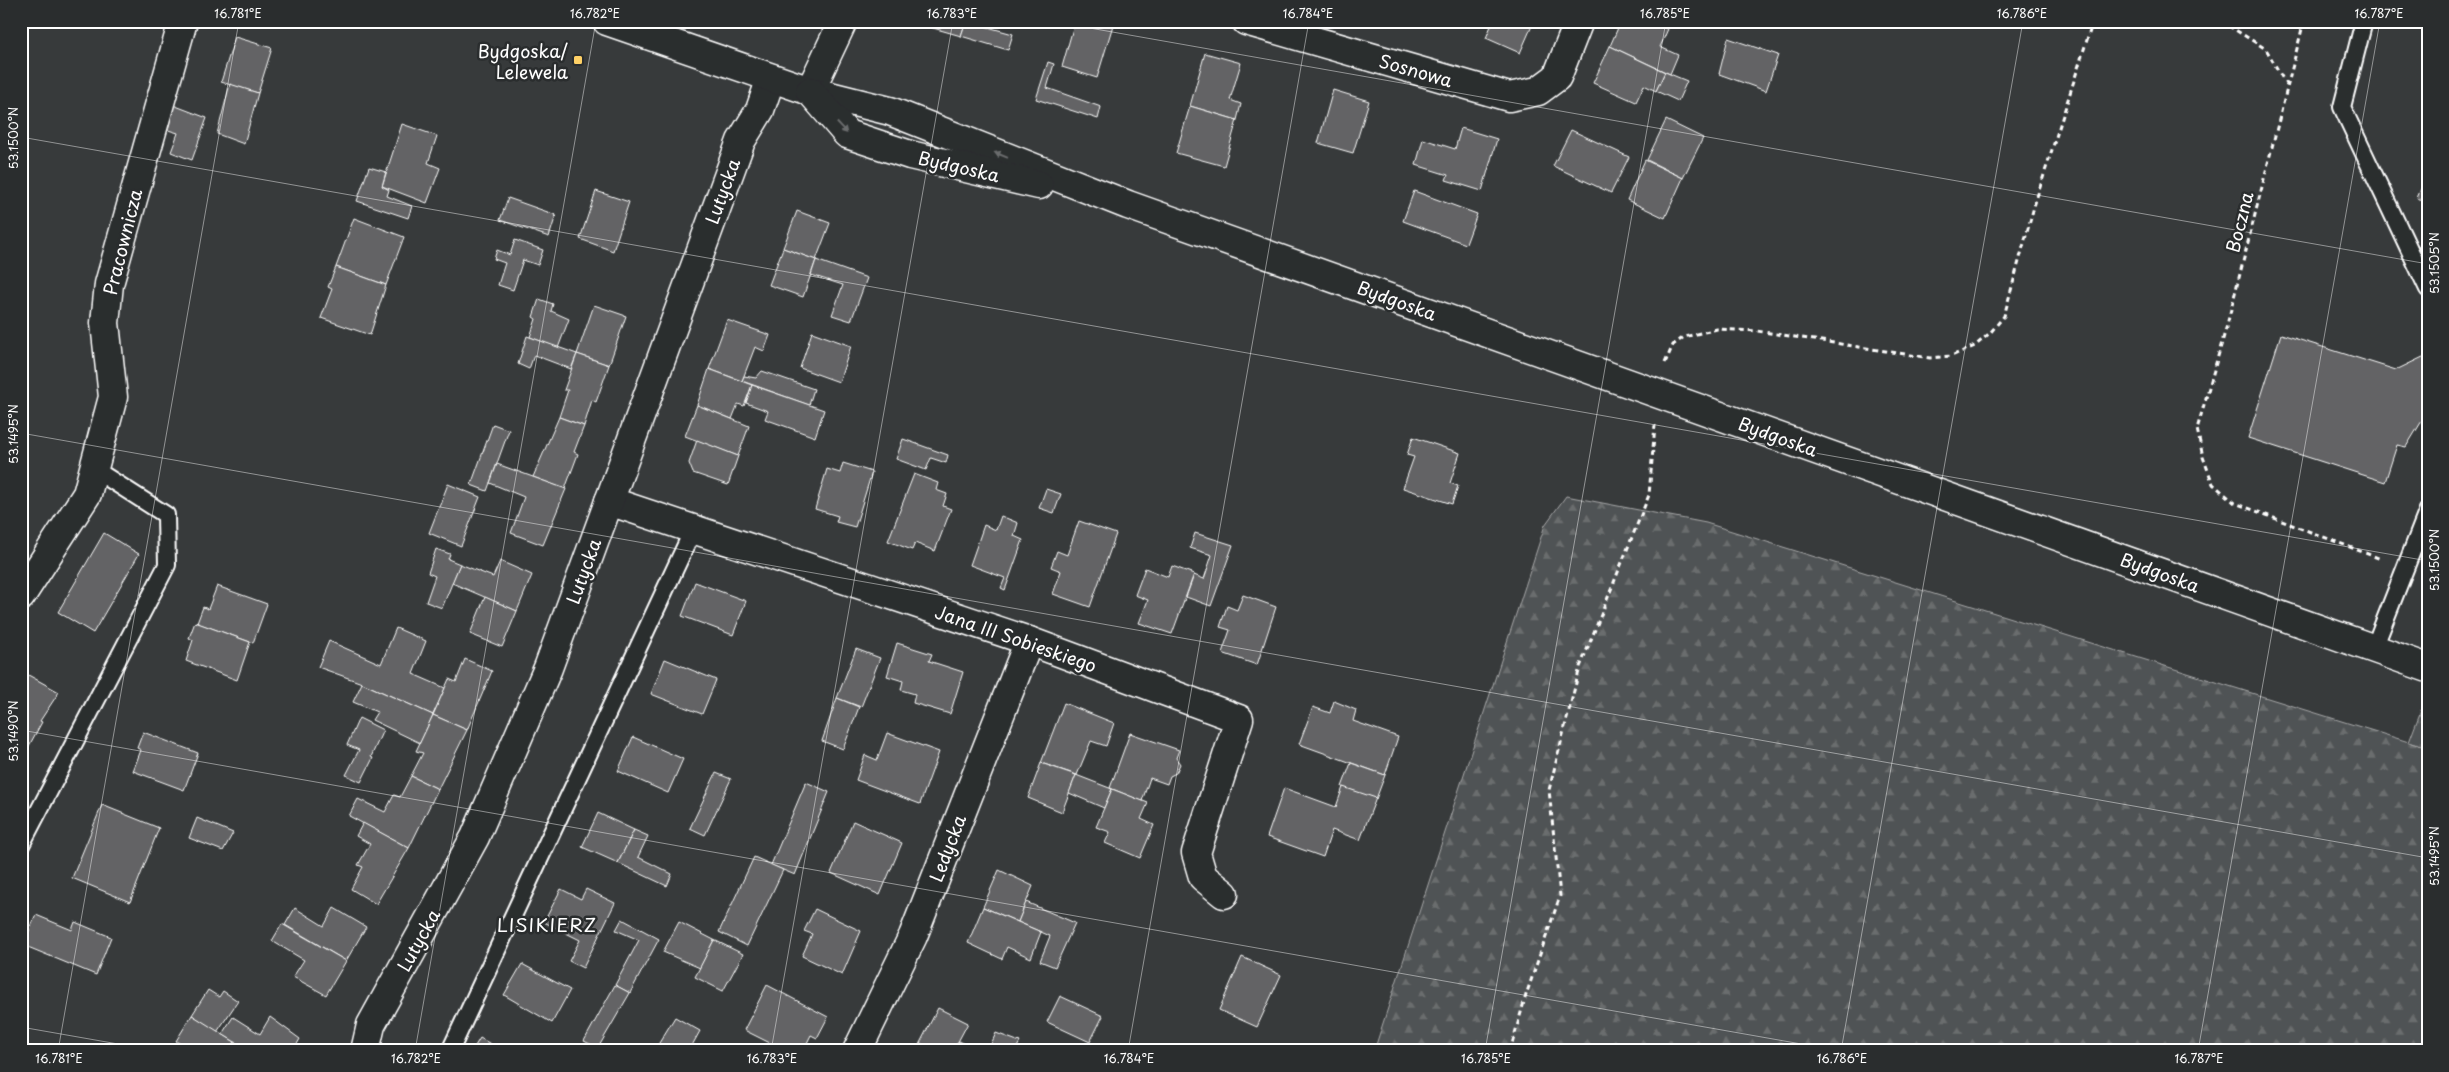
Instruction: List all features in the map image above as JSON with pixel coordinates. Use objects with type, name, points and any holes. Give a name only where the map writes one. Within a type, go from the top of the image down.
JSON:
[{"type":"street","name":"Pracownicza","points":[[21,596],[87,494],[113,397],[105,323],[109,284],[183,21]]},
{"type":"street","name":"Bydgoska","points":[[607,21],[810,91],[890,111],[1128,205],[2428,668]]},
{"type":"street","points":[[810,91],[843,21]]},
{"type":"street","name":"Sosnowa","points":[[1246,21],[1510,97],[1538,91],[1556,77],[1579,21]]},
{"type":"street","name":"Lutycka","points":[[365,1051],[370,1025],[475,837],[548,668],[741,141],[760,110],[772,78]]},
{"type":"street","name":"Bydgoska","points":[[810,91],[847,134],[910,155],[1128,205]]},
{"type":"street","name":"Jana III Sobieskiego","points":[[608,501],[1029,641],[1238,719],[1196,853],[1203,877],[1224,894]]},
{"type":"street","name":"Ledycka","points":[[857,1051],[913,936],[1029,641]]},
{"type":"lane","points":[[2364,21],[2342,107],[2428,289]]},
{"type":"lane","points":[[21,845],[167,565],[166,514],[94,469]]},
{"type":"lane","points":[[2374,648],[2428,510]]},
{"type":"lane","points":[[450,1051],[692,530]]},
{"type":"path","points":[[1510,1051],[1526,995],[1560,896],[1549,790],[1580,667],[1649,495],[1654,461],[1657,392],[1665,361],[1673,345],[1693,333],[1717,329],[1757,331],[1930,358],[1951,356],[1974,346],[1986,337],[2004,316],[2035,203],[2093,21]]},
{"type":"path","points":[[2222,21],[2266,50],[2288,88]]},
{"type":"path","name":"Boczna","points":[[2304,21],[2288,88],[2197,429],[2203,457],[2213,484],[2235,503],[2404,568]]},
{"type":"green space","points":[[1566,496],[1706,523],[2428,748],[2428,1051],[1374,1051],[1545,525]]},
{"type":"green space","points":[[2428,692],[2428,748],[2409,742]]},
{"type":"building","points":[[927,21],[966,21],[961,36],[926,26]]},
{"type":"building","points":[[966,21],[1013,34],[1008,50],[961,36]]},
{"type":"building","points":[[1075,21],[1099,21],[1113,25],[1097,78],[1062,67]]},
{"type":"building","points":[[1493,21],[1534,21],[1520,53],[1486,38]]},
{"type":"building","points":[[1621,21],[1650,21],[1668,29],[1660,47],[1678,55],[1670,74],[1610,46]]},
{"type":"building","points":[[235,37],[272,48],[258,93],[221,82]]},
{"type":"building","points":[[1728,38],[1778,55],[1766,91],[1719,74]]},
{"type":"building","points":[[1610,46],[1665,72],[1656,91],[1644,85],[1636,102],[1593,83]]},
{"type":"building","points":[[1205,53],[1241,63],[1230,100],[1241,104],[1237,120],[1190,106]]},
{"type":"building","points":[[1048,62],[1054,64],[1047,88],[1101,107],[1098,119],[1036,99]]},
{"type":"building","points":[[1665,72],[1687,81],[1678,101],[1656,91]]},
{"type":"building","points":[[230,84],[258,93],[244,144],[217,134]]},
{"type":"building","points":[[1333,90],[1369,101],[1353,153],[1318,143]]},
{"type":"building","points":[[173,105],[207,118],[192,160],[171,152],[178,133],[165,129]]},
{"type":"building","points":[[1190,106],[1237,120],[1224,166],[1176,153]]},
{"type":"building","points":[[1666,120],[1703,138],[1683,178],[1647,160]]},
{"type":"building","points":[[402,124],[437,136],[428,163],[440,168],[427,203],[382,186]]},
{"type":"building","points":[[1461,128],[1497,139],[1482,191],[1446,180],[1448,175],[1416,165],[1423,139],[1455,149]]},
{"type":"building","points":[[1571,130],[1629,157],[1611,193],[1553,166]]},
{"type":"building","points":[[1645,160],[1683,178],[1665,218],[1627,200]]},
{"type":"building","points":[[369,167],[386,172],[382,186],[389,190],[387,196],[412,206],[408,218],[357,201]]},
{"type":"building","points":[[2428,173],[2428,202],[2417,198]]},
{"type":"building","points":[[596,191],[629,202],[613,251],[580,239]]},
{"type":"building","points":[[1414,191],[1477,214],[1466,244],[1403,221]]},
{"type":"building","points":[[508,198],[556,215],[549,237],[500,220]]},
{"type":"building","points":[[797,211],[830,223],[816,260],[783,248]]},
{"type":"building","points":[[354,218],[404,237],[386,285],[336,267]]},
{"type":"building","points":[[515,240],[543,250],[538,265],[523,260],[513,290],[498,285],[505,263],[494,259],[497,250],[510,255]]},
{"type":"building","points":[[783,248],[816,260],[803,297],[769,285]]},
{"type":"building","points":[[816,260],[867,278],[851,321],[832,315],[843,285],[811,275]]},
{"type":"building","points":[[336,267],[386,285],[370,335],[321,318],[332,289],[328,287]]},
{"type":"building","points":[[539,299],[553,304],[551,311],[569,319],[558,348],[530,337],[536,319],[533,317]]},
{"type":"building","points":[[594,305],[626,316],[609,365],[577,354]]},
{"type":"building","points":[[727,320],[770,335],[764,351],[755,347],[742,381],[709,369]]},
{"type":"building","points":[[812,332],[851,346],[839,382],[800,368]]},
{"type":"building","points":[[2281,334],[2396,370],[2427,355],[2428,411],[2406,447],[2397,445],[2385,482],[2248,438]]},
{"type":"building","points":[[527,336],[577,354],[571,369],[534,355],[529,369],[518,364]]},
{"type":"building","points":[[577,354],[609,365],[596,402],[592,400],[584,426],[559,417],[568,390],[564,390]]},
{"type":"building","points":[[709,369],[752,385],[744,406],[738,404],[732,419],[697,405]]},
{"type":"building","points":[[762,371],[814,389],[809,405],[742,381],[744,376],[756,378]]},
{"type":"building","points":[[752,385],[824,410],[815,437],[765,419],[768,411],[746,403]]},
{"type":"building","points":[[697,405],[749,426],[738,456],[685,436]]},
{"type":"building","points":[[559,417],[584,426],[574,452],[578,454],[565,489],[533,477]]},
{"type":"building","points":[[493,424],[509,430],[487,491],[471,485]]},
{"type":"building","points":[[1413,437],[1460,453],[1450,483],[1458,486],[1452,504],[1403,488],[1414,457],[1407,455]]},
{"type":"building","points":[[903,439],[948,455],[946,463],[931,458],[926,470],[896,459]]},
{"type":"building","points":[[697,440],[738,456],[728,485],[693,473],[689,463]]},
{"type":"building","points":[[843,463],[872,472],[855,527],[836,522],[838,516],[815,509],[827,469],[840,473]]},
{"type":"building","points":[[497,464],[566,489],[543,545],[511,533],[524,497],[490,483]]},
{"type":"building","points":[[914,474],[938,483],[936,490],[947,494],[943,506],[951,509],[935,551],[915,543],[912,550],[888,541]]},
{"type":"building","points":[[448,484],[480,497],[461,546],[429,533]]},
{"type":"building","points":[[1046,489],[1061,494],[1054,513],[1039,508]]},
{"type":"building","points":[[1001,516],[1018,523],[1014,536],[1023,540],[1005,590],[1001,588],[1005,578],[970,565],[984,525],[996,530]]},
{"type":"building","points":[[1079,521],[1116,534],[1090,607],[1053,594],[1061,571],[1051,567],[1057,551],[1067,555]]},
{"type":"building","points":[[104,533],[139,554],[93,633],[58,612]]},
{"type":"building","points":[[1195,533],[1233,545],[1211,606],[1186,597],[1194,575],[1204,579],[1212,555],[1190,548]]},
{"type":"building","points":[[436,549],[450,554],[448,559],[460,564],[442,608],[426,602],[435,576],[428,573]]},
{"type":"building","points":[[500,561],[532,575],[517,611],[452,583],[460,564],[493,577]]},
{"type":"building","points":[[1172,566],[1194,574],[1172,634],[1139,623],[1148,600],[1135,595],[1145,568],[1168,577]]},
{"type":"building","points":[[695,582],[746,601],[733,635],[682,616]]},
{"type":"building","points":[[217,586],[267,604],[253,643],[197,623],[203,607],[208,609]]},
{"type":"building","points":[[1243,595],[1276,607],[1257,665],[1222,653],[1230,630],[1220,627],[1227,606],[1237,610]]},
{"type":"building","points":[[485,597],[517,611],[502,647],[470,634]]},
{"type":"building","points":[[195,622],[250,642],[237,680],[186,661],[193,640],[189,638]]},
{"type":"building","points":[[396,628],[426,641],[413,674],[445,688],[433,715],[362,683],[318,667],[329,641],[381,664]]},
{"type":"building","points":[[897,643],[932,654],[929,661],[963,672],[950,714],[913,703],[915,694],[901,690],[903,681],[887,676]]},
{"type":"building","points":[[856,649],[880,658],[861,707],[837,698]]},
{"type":"building","points":[[465,659],[492,671],[467,730],[433,715],[449,679],[456,682]]},
{"type":"building","points":[[665,659],[716,680],[702,714],[651,694]]},
{"type":"building","points":[[21,671],[59,692],[40,721],[42,722],[24,755],[21,753]]},
{"type":"building","points":[[362,683],[433,715],[420,743],[372,720],[377,712],[353,702]]},
{"type":"building","points":[[837,698],[859,707],[843,749],[822,741]]},
{"type":"building","points":[[1334,701],[1356,710],[1353,721],[1398,737],[1385,775],[1299,744],[1313,707],[1330,713]]},
{"type":"building","points":[[1064,703],[1114,723],[1106,746],[1091,741],[1077,775],[1041,763]]},
{"type":"building","points":[[433,715],[467,730],[438,789],[411,776],[423,753],[416,751]]},
{"type":"building","points":[[359,718],[383,730],[371,757],[373,758],[361,782],[346,775],[359,750],[347,745]]},
{"type":"building","points":[[143,732],[198,753],[184,790],[133,771],[141,750],[137,748]]},
{"type":"building","points":[[887,733],[939,752],[920,804],[856,780],[865,755],[877,760]]},
{"type":"building","points":[[1130,733],[1179,750],[1176,758],[1180,764],[1176,773],[1170,776],[1167,784],[1150,778],[1142,801],[1110,788]]},
{"type":"building","points":[[633,737],[683,759],[668,793],[618,771]]},
{"type":"building","points":[[1041,763],[1076,775],[1062,812],[1028,798]]},
{"type":"building","points":[[1351,763],[1385,775],[1376,799],[1342,787]]},
{"type":"building","points":[[716,773],[731,779],[705,835],[690,828]]},
{"type":"building","points":[[1076,775],[1112,789],[1104,808],[1069,793]]},
{"type":"building","points":[[411,776],[438,789],[409,848],[349,816],[358,799],[385,812],[394,795],[400,797]]},
{"type":"building","points":[[806,782],[829,792],[795,875],[771,865]]},
{"type":"building","points":[[1343,787],[1376,798],[1360,840],[1332,830],[1323,857],[1267,837],[1284,788],[1336,807]]},
{"type":"building","points":[[1112,789],[1148,803],[1141,819],[1154,825],[1140,858],[1105,843],[1110,832],[1096,827]]},
{"type":"building","points":[[102,805],[159,828],[130,902],[72,878]]},
{"type":"building","points":[[598,813],[634,830],[618,863],[582,847]]},
{"type":"building","points":[[197,818],[233,833],[223,851],[189,838]]},
{"type":"building","points":[[853,821],[902,843],[880,895],[831,873]]},
{"type":"building","points":[[363,823],[409,848],[376,904],[351,889],[363,867],[358,865],[370,844],[356,836]]},
{"type":"building","points":[[634,830],[648,836],[638,857],[672,874],[667,886],[618,863]]},
{"type":"building","points":[[754,857],[783,870],[747,946],[719,932]]},
{"type":"building","points":[[999,870],[1033,886],[1018,922],[983,907]]},
{"type":"building","points":[[561,889],[581,899],[586,889],[615,903],[583,968],[569,961],[580,940],[544,922]]},
{"type":"building","points":[[1026,902],[1075,923],[1055,967],[1040,961],[1050,936],[1018,922]]},
{"type":"building","points":[[983,907],[1041,932],[1031,958],[1007,947],[1002,959],[968,943]]},
{"type":"building","points":[[295,908],[324,926],[334,908],[366,927],[346,961],[285,925]]},
{"type":"building","points":[[815,909],[861,931],[842,975],[802,956],[812,934],[804,931]]},
{"type":"building","points":[[36,915],[72,930],[75,922],[111,937],[96,975],[23,945]]},
{"type":"building","points":[[622,919],[659,939],[630,993],[615,985],[639,940],[616,930]]},
{"type":"building","points":[[679,922],[714,940],[700,968],[663,952]]},
{"type":"building","points":[[282,924],[346,961],[326,995],[293,977],[304,960],[272,941]]},
{"type":"building","points":[[714,940],[743,954],[723,991],[695,977]]},
{"type":"building","points":[[1242,957],[1281,975],[1257,1027],[1219,1010]]},
{"type":"building","points":[[522,964],[570,990],[552,1023],[504,995]]},
{"type":"building","points":[[615,985],[630,993],[598,1048],[584,1041]]},
{"type":"building","points":[[767,985],[828,1017],[817,1038],[811,1035],[803,1051],[794,1048],[792,1051],[786,1051],[744,1030]]},
{"type":"building","points":[[208,990],[219,997],[223,991],[238,1001],[217,1032],[192,1015]]},
{"type":"building","points":[[1060,996],[1103,1016],[1090,1042],[1047,1022]]},
{"type":"building","points":[[938,1008],[968,1023],[953,1051],[934,1051],[920,1043]]},
{"type":"building","points":[[192,1015],[235,1042],[230,1051],[213,1051],[208,1047],[205,1051],[191,1051],[176,1041]]},
{"type":"building","points":[[233,1017],[260,1034],[270,1017],[300,1039],[293,1051],[250,1051],[222,1034]]},
{"type":"building","points":[[675,1017],[700,1031],[689,1051],[660,1051],[656,1048]]},
{"type":"building","points":[[996,1033],[1020,1042],[1015,1051],[988,1051]]},
{"type":"building","points":[[480,1038],[503,1051],[472,1051]]},
{"type":"building","points":[[959,1041],[980,1051],[953,1051]]},
{"type":"building","points":[[235,1042],[249,1050],[250,1051],[230,1051]]},
{"type":"building","points":[[920,1043],[934,1051],[917,1051]]},
{"type":"place","name":"Bydgoska/ Lelewela","points":[[578,60]]},
{"type":"district","name":"LISIKIERZ","points":[[547,924]]}]
